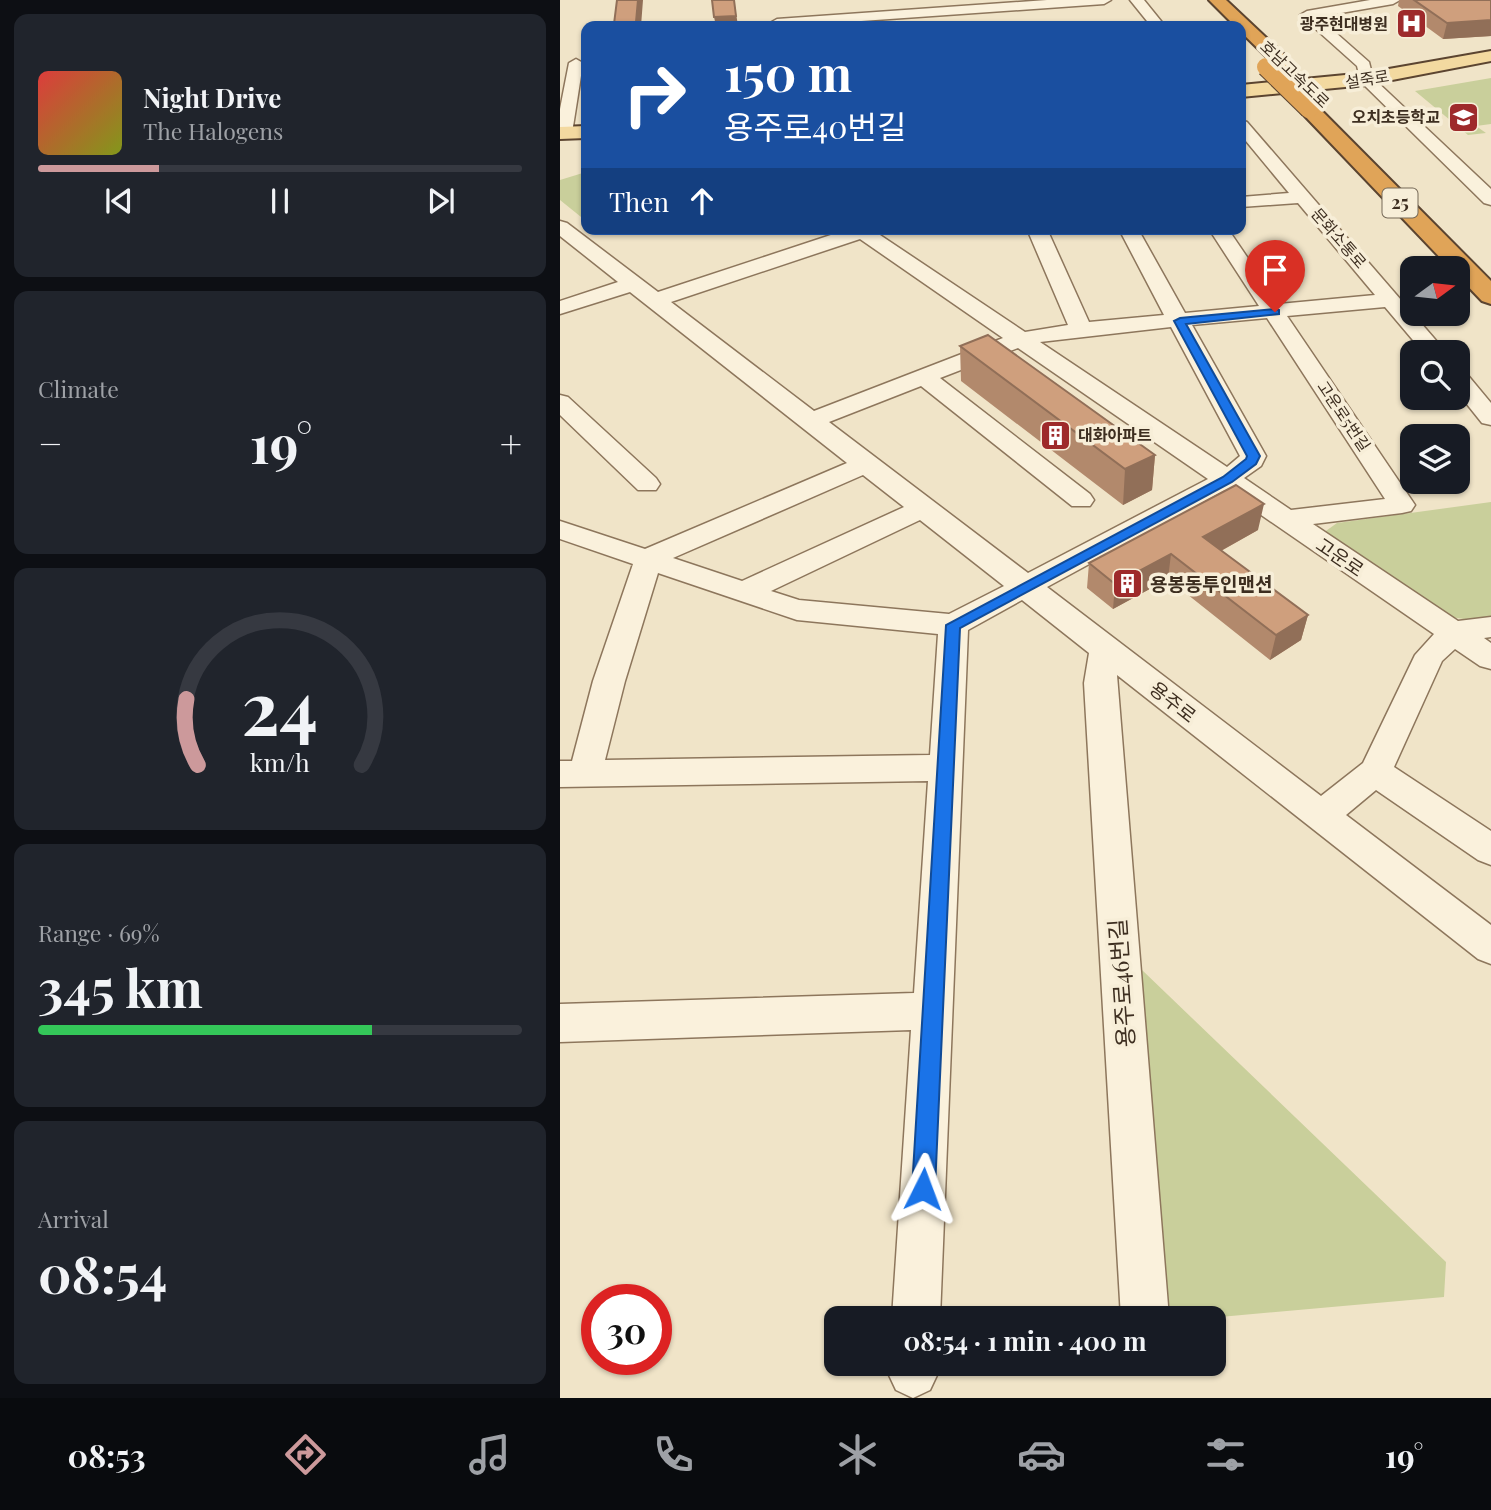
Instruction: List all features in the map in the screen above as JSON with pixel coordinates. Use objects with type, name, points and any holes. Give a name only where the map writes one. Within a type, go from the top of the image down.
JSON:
[{"type":"highway","points":[[1199,0],[1220,21]]},
{"type":"highway","name":"호남고속도로","points":[[1217,0],[1239,21]]},
{"type":"highway","name":"호남고속도로","points":[[1246,28],[1286,66],[1319,108],[1491,296]]},
{"type":"highway","name":"호남고속도로","points":[[1246,47],[1266,67],[1319,108],[1491,268]]},
{"type":"main road","name":"설죽로","points":[[1246,91],[1366,79],[1491,56]]},
{"type":"main road","points":[[562,133],[581,132]]},
{"type":"street","points":[[834,0],[840,21]]},
{"type":"street","points":[[897,0],[905,20]]},
{"type":"street","points":[[852,21],[873,17],[905,20],[970,5],[1052,6],[1104,0]]},
{"type":"street","points":[[1137,0],[1154,21]]},
{"type":"street","points":[[1393,0],[1307,15],[1364,65],[1366,79],[1491,199]]},
{"type":"street","points":[[970,5],[979,21]]},
{"type":"street","points":[[777,20],[798,21]]},
{"type":"street","points":[[562,133],[579,91],[574,63]]},
{"type":"street","name":"문화소통로","points":[[1246,131],[1425,340]]},
{"type":"street","points":[[1246,202],[1303,197]]},
{"type":"street","name":"용주로","points":[[560,227],[1027,585],[1320,817],[1491,947]]},
{"type":"street","points":[[560,308],[645,292],[761,265],[848,235]]},
{"type":"street","name":"고운로","points":[[866,235],[1491,658]]},
{"type":"street","points":[[1040,235],[1081,329]]},
{"type":"street","points":[[560,530],[797,610],[953,625],[1227,479],[1252,461],[1253,456],[1219,392],[1131,235]]},
{"type":"street","name":"고운로5번길","points":[[1222,235],[1402,505],[1284,519]]},
{"type":"street","points":[[810,421],[1020,339],[1081,329],[1392,300]]},
{"type":"street","points":[[924,377],[1081,500]]},
{"type":"street","points":[[1470,393],[1491,418]]},
{"type":"street","points":[[560,402],[647,484]]},
{"type":"street","points":[[866,464],[649,558],[609,681],[573,773],[945,768]]},
{"type":"street","points":[[741,593],[924,508]]},
{"type":"street","points":[[917,1306],[953,625]]},
{"type":"street","points":[[1320,817],[1375,772],[1430,654],[1454,632],[1491,627]]},
{"type":"street","name":"용주로46번길","points":[[1105,648],[1100,683],[1143,1306]]},
{"type":"street","points":[[1375,772],[1491,850]]},
{"type":"street","points":[[560,1023],[933,1011]]},
{"type":"green space","name":"오치초등학교","points":[[1491,78],[1491,124],[1476,126],[1486,133],[1468,135],[1415,91]]},
{"type":"green space","points":[[581,174],[581,217],[560,200],[560,180]]},
{"type":"green space","points":[[1491,502],[1491,619],[1477,621],[1444,616],[1323,533],[1337,523]]},
{"type":"green space","points":[[1130,970],[1142,970],[1446,1262],[1444,1297],[1226,1316],[1226,1306],[1154,1306]]},
{"type":"building","points":[[617,0],[638,0],[636,21],[614,21]]},
{"type":"building","points":[[712,0],[734,0],[736,16],[714,17]]},
{"type":"building","points":[[1414,0],[1491,0],[1491,20],[1447,23]]},
{"type":"building","points":[[988,335],[1155,455],[1125,469],[960,346]]},
{"type":"building","points":[[1236,485],[1264,504],[1203,537],[1308,615],[1276,635],[1171,554],[1115,584],[1089,563]]},
{"type":"place","name":"광주현대병원","points":[[1411,24]]},
{"type":"place","name":"오치초등학교","points":[[1463,117]]},
{"type":"place","name":"대화아파트","points":[[1055,435]]},
{"type":"place","name":"용봉동투인맨션","points":[[1127,584]]},
{"type":"route","points":[[923,1189],[953,625],[1227,479],[1252,461],[1253,456],[1180,321],[1275,312]]}]
